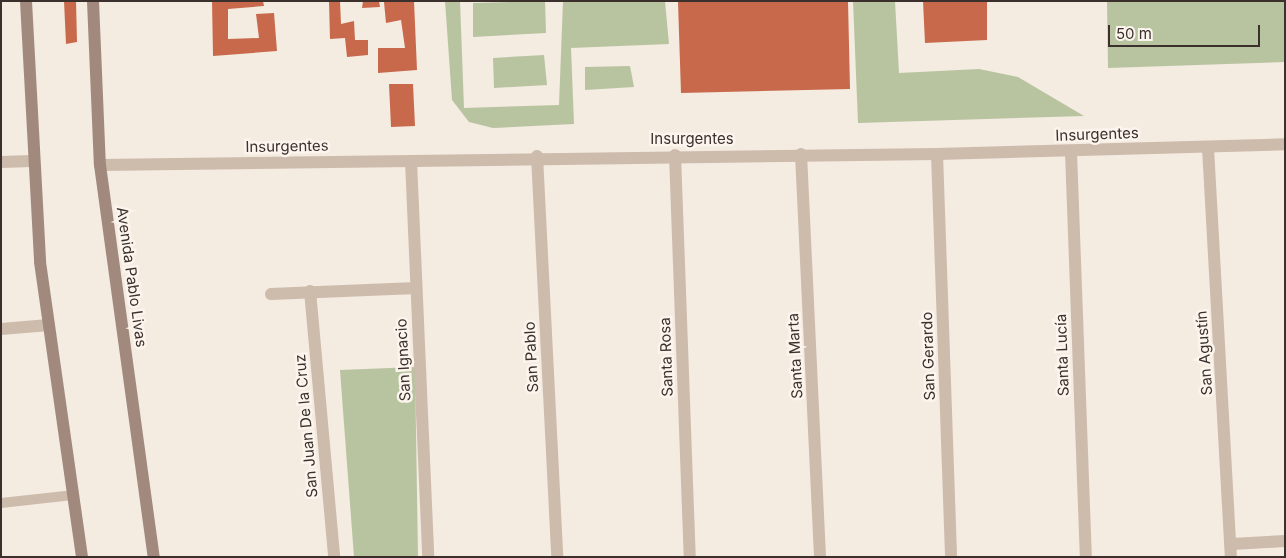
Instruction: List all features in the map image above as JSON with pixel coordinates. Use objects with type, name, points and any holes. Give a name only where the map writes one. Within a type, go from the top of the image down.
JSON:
[{"type":"main road","points":[[26,1],[32,161],[49,325],[82,557]]},
{"type":"main road","name":"Avenida Pablo Livas","points":[[92,1],[100,165],[154,557]]},
{"type":"street","name":"Insurgentes","points":[[100,165],[411,161],[537,156],[1071,152],[1285,144]]},
{"type":"street","name":"San Agustín","points":[[1208,148],[1232,551]]},
{"type":"street","name":"Santa Lucía","points":[[1071,152],[1086,557]]},
{"type":"street","name":"Santa Marta","points":[[801,154],[820,557]]},
{"type":"street","name":"San Gerardo","points":[[937,154],[951,557]]},
{"type":"street","name":"Santa Rosa","points":[[675,155],[690,557]]},
{"type":"street","name":"San Pablo","points":[[537,156],[557,557]]},
{"type":"street","points":[[1,162],[32,161]]},
{"type":"street","name":"San Ignacio","points":[[411,161],[428,557]]},
{"type":"street","points":[[271,294],[416,288]]},
{"type":"street","name":"San Juan De la Cruz","points":[[310,291],[334,557]]},
{"type":"street","points":[[1,329],[49,325]]},
{"type":"street","points":[[1232,551],[1285,541]]},
{"type":"lane","points":[[1,503],[73,495]]},
{"type":"green space","points":[[445,1],[460,1],[464,108],[559,105],[563,1],[665,1],[669,44],[571,48],[574,124],[493,128],[469,122],[452,100]]},
{"type":"green space","points":[[545,1],[546,33],[473,37],[473,3]]},
{"type":"green space","points":[[853,1],[895,1],[899,73],[979,69],[1018,77],[1084,116],[858,123]]},
{"type":"green space","points":[[1107,1],[1285,1],[1285,62],[1108,68]]},
{"type":"green space","points":[[544,55],[547,85],[494,88],[493,58]]},
{"type":"green space","points":[[630,66],[634,87],[585,90],[585,67]]},
{"type":"green space","points":[[415,367],[418,557],[354,557],[340,370]]},
{"type":"building","points":[[64,1],[76,1],[77,42],[66,44]]},
{"type":"building","points":[[212,1],[263,1],[264,6],[228,9],[228,39],[259,38],[256,14],[274,13],[277,51],[213,56]]},
{"type":"building","points":[[329,1],[340,1],[341,24],[354,21],[355,40],[368,40],[368,55],[347,57],[345,38],[330,39]]},
{"type":"building","points":[[363,1],[379,1],[380,7],[362,8]]},
{"type":"building","points":[[414,1],[417,70],[378,73],[378,48],[405,48],[401,20],[386,23],[384,2]]},
{"type":"building","points":[[848,1],[850,89],[681,93],[678,2]]},
{"type":"building","points":[[923,1],[987,1],[987,40],[925,43]]},
{"type":"building","points":[[389,84],[413,84],[415,126],[391,127]]}]
